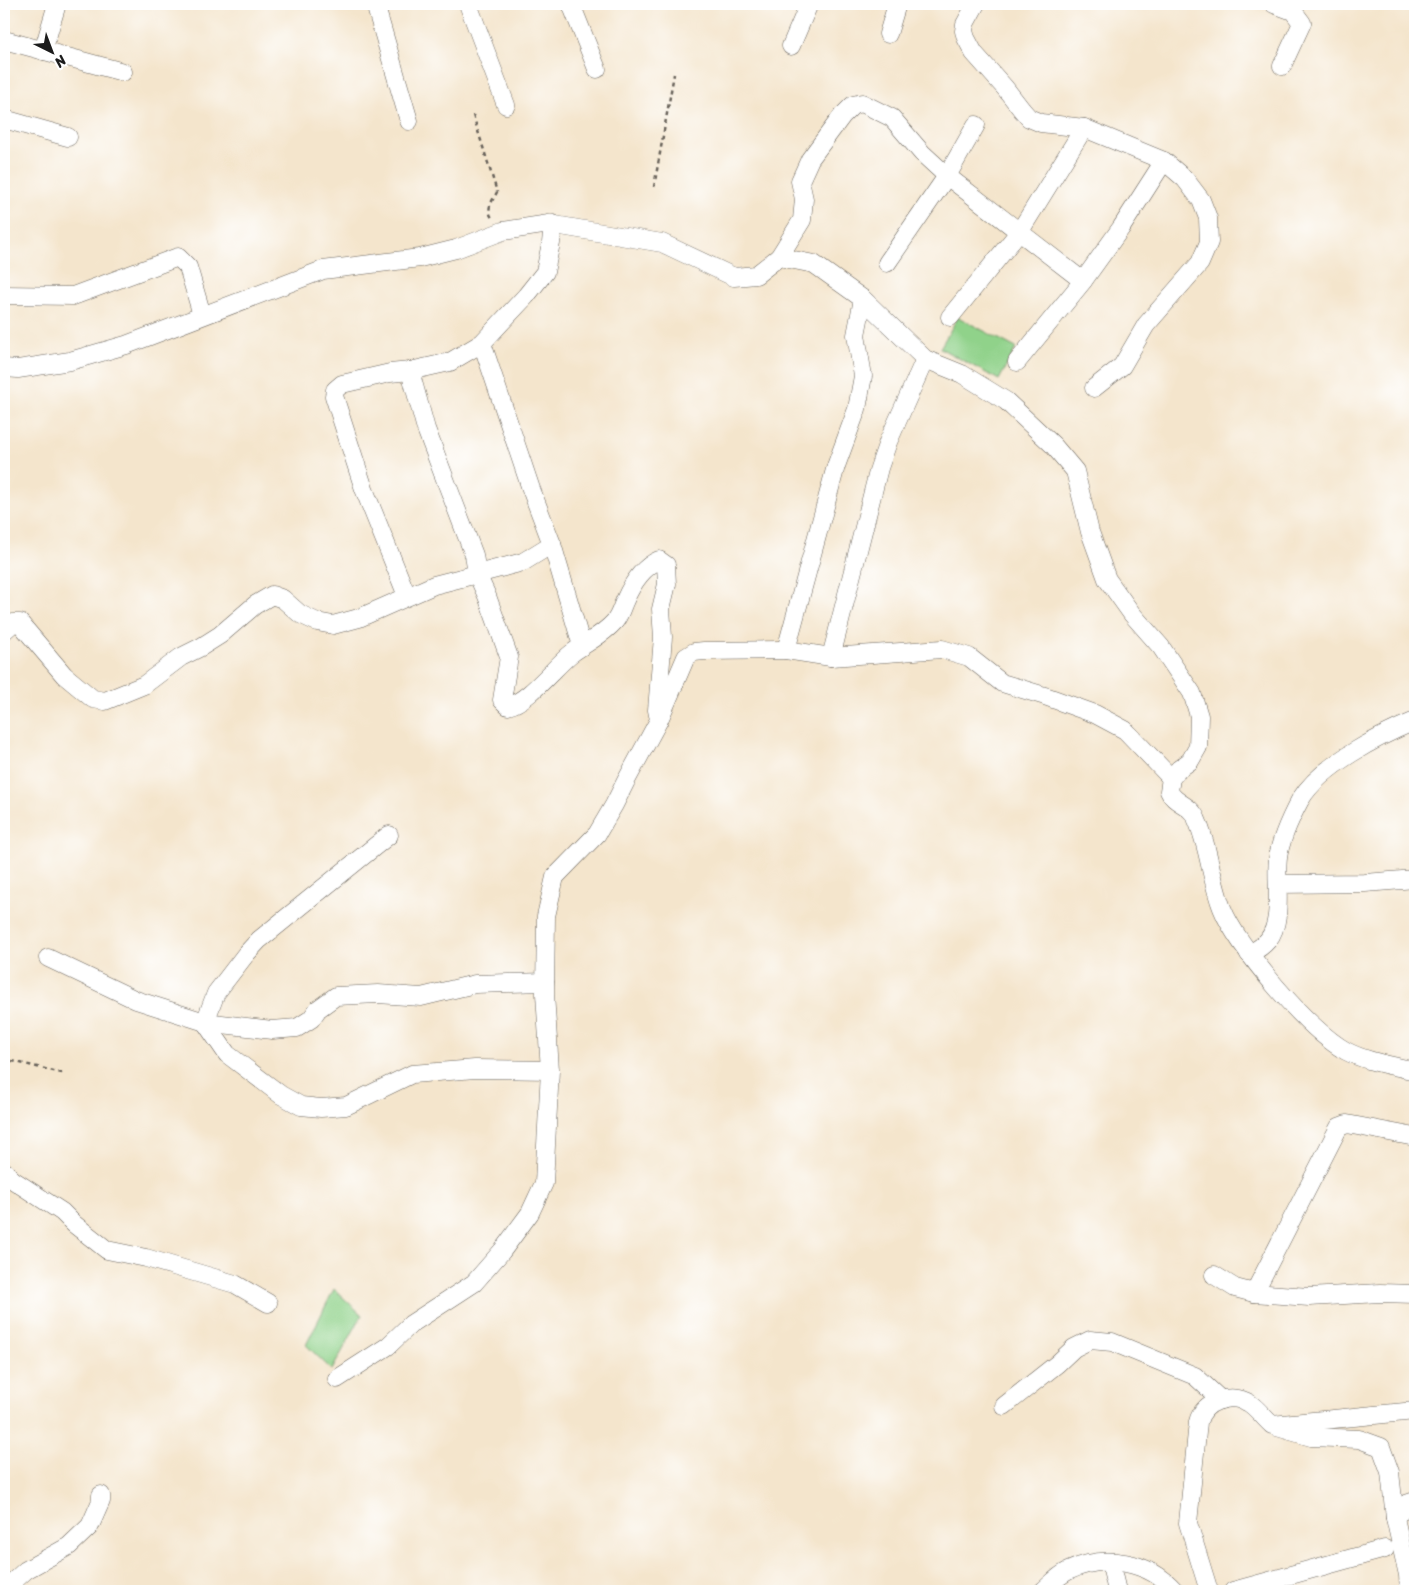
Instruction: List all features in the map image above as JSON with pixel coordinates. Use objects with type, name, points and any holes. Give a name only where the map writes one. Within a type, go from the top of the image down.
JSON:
[{"type":"street","points":[[44,51],[57,4]]},
{"type":"street","points":[[375,4],[409,121]]},
{"type":"street","points":[[468,4],[506,105]]},
{"type":"street","points":[[571,4],[598,69]]},
{"type":"street","points":[[791,46],[809,4]]},
{"type":"street","points":[[888,34],[897,4]]},
{"type":"street","points":[[976,4],[965,24],[966,38],[974,53],[1030,118],[1041,123],[1084,128],[1164,161],[1185,179],[1201,200],[1208,218],[1209,242],[1200,263],[1146,325],[1122,366],[1094,388]]},
{"type":"street","points":[[1274,4],[1293,11],[1302,23],[1282,66]]},
{"type":"street","points":[[4,40],[123,72]]},
{"type":"street","points":[[4,368],[18,370],[70,361],[126,345],[322,270],[420,258],[456,249],[503,231],[553,224],[662,243],[734,277],[756,275],[779,257],[802,220],[804,199],[800,180],[810,159],[829,131],[852,105],[862,103],[892,118],[922,153],[947,176],[1083,281]]},
{"type":"street","points":[[4,118],[68,137]]},
{"type":"street","points":[[887,262],[947,176],[976,125]]},
{"type":"street","points":[[950,317],[1020,231],[1084,128]]},
{"type":"street","points":[[1017,362],[1083,281],[1121,228],[1164,161]]},
{"type":"street","points":[[407,596],[364,489],[334,396],[335,390],[342,384],[450,362],[482,343],[526,296],[545,272],[553,224]]},
{"type":"street","points":[[4,295],[73,296],[178,257],[188,267],[202,315]]},
{"type":"street","points":[[779,257],[814,264],[863,299],[925,359],[962,374],[1006,401],[1053,444],[1075,471],[1090,532],[1106,579],[1132,614],[1161,647],[1192,693],[1198,716],[1198,747],[1190,761],[1179,769],[1172,778],[1169,788],[1171,796],[1187,806],[1197,818],[1222,909],[1232,930],[1255,963],[1312,1025],[1334,1043],[1364,1059],[1415,1071]]},
{"type":"street","points":[[786,650],[836,466],[856,409],[863,376],[856,335],[863,299]]},
{"type":"street","points":[[482,343],[531,489],[552,544],[582,646]]},
{"type":"street","points":[[830,657],[882,459],[925,359]]},
{"type":"street","points":[[410,371],[426,428],[474,555],[477,574],[509,657],[502,700],[508,706],[514,704],[572,653],[599,636],[616,620],[626,597],[640,575],[651,563],[659,560],[666,565],[667,584],[661,609],[663,637],[657,710],[659,720]]},
{"type":"street","points":[[4,631],[14,623],[20,623],[64,675],[94,699],[105,702],[144,685],[180,657],[220,635],[255,605],[272,595],[283,600],[300,614],[317,622],[333,625],[359,618],[441,583],[523,562],[552,544]]},
{"type":"street","points":[[337,1379],[388,1346],[411,1324],[474,1283],[502,1251],[530,1213],[544,1183],[550,1070],[546,982],[546,916],[555,877],[597,834],[659,720],[686,657],[694,652],[786,650],[830,657],[942,649],[969,657],[1002,683],[1095,714],[1124,730],[1172,778]]},
{"type":"street","points":[[1249,954],[1268,940],[1276,921],[1278,856],[1301,799],[1325,772],[1386,733],[1415,721]]},
{"type":"street","points":[[205,1022],[216,993],[259,940],[389,835]]},
{"type":"street","points":[[1278,884],[1365,882],[1415,878]]},
{"type":"street","points":[[48,958],[136,1000],[205,1022],[272,1030],[297,1028],[336,996],[378,994],[421,997],[475,984],[546,982]]},
{"type":"street","points":[[205,1022],[227,1054],[280,1096],[301,1106],[322,1108],[346,1106],[412,1074],[475,1069],[550,1070]]},
{"type":"street","points":[[1254,1293],[1339,1127],[1347,1124],[1415,1137]]},
{"type":"street","points":[[4,1171],[13,1180],[62,1212],[107,1250],[146,1258],[235,1284],[268,1303]]},
{"type":"street","points":[[1214,1275],[1235,1288],[1254,1293],[1309,1297],[1380,1293],[1415,1294]]},
{"type":"street","points":[[1004,1406],[1074,1348],[1090,1340],[1112,1342],[1195,1376],[1221,1400]]},
{"type":"street","points":[[1209,1591],[1188,1523],[1199,1417],[1206,1407],[1221,1400],[1237,1399],[1250,1404],[1272,1425],[1311,1437],[1359,1438],[1381,1447],[1390,1472],[1395,1518],[1408,1575],[1409,1591]]},
{"type":"street","points":[[1272,1425],[1415,1411]]},
{"type":"street","points":[[4,1590],[26,1570],[69,1546],[90,1526],[101,1501],[101,1495]]},
{"type":"street","points":[[1395,1518],[1406,1504],[1415,1501]]},
{"type":"street","points":[[1233,1591],[1386,1549]]},
{"type":"street","points":[[1043,1591],[1067,1572],[1096,1562],[1121,1561],[1142,1567],[1162,1579],[1175,1591]]},
{"type":"street","points":[[1110,1562],[1117,1591]]},
{"type":"path","points":[[654,187],[674,74]]},
{"type":"path","points":[[473,115],[497,192],[489,207],[489,214],[503,231]]},
{"type":"path","points":[[4,1059],[66,1074]]},
{"type":"green space","points":[[958,317],[1016,348],[999,380],[940,348]]},
{"type":"green space","points":[[334,1289],[362,1315],[332,1370],[306,1345]]}]
